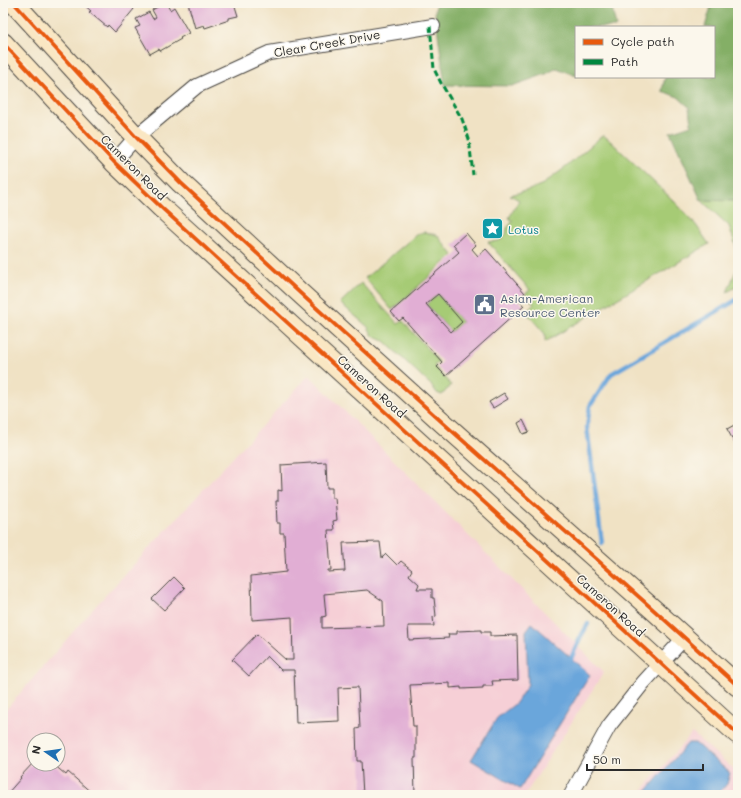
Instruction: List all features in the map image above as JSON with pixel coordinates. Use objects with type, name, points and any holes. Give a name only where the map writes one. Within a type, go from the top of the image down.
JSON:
[{"type":"main road","name":"Cameron Road","points":[[14,3],[136,137],[181,183],[448,427],[685,637],[738,686]]},
{"type":"main road","name":"Cameron Road","points":[[3,43],[114,162],[164,210],[738,734]]},
{"type":"street","name":"Clear Creek Drive","points":[[114,162],[136,137],[196,86],[269,53],[433,26]]},
{"type":"street","points":[[571,795],[609,726],[660,663],[685,637]]},
{"type":"shaded area","points":[[309,375],[604,672],[525,795],[3,795],[3,713],[92,610]]},
{"type":"shaded area","points":[[692,733],[738,773],[738,795],[638,795]]},
{"type":"green space","points":[[436,3],[613,3],[612,8],[616,26],[575,26],[575,76],[557,68],[546,74],[512,86],[445,85],[435,12]]},
{"type":"green space","points":[[712,3],[738,3],[738,201],[701,200],[670,132],[691,125],[689,107],[678,97],[662,91],[665,78],[715,78],[715,26],[705,26]]},
{"type":"green space","points":[[602,136],[607,138],[675,202],[696,225],[709,244],[545,342],[545,334],[526,312],[534,304],[525,294],[530,290],[488,242],[502,239],[506,234],[507,228],[513,221],[509,218],[519,200],[510,195],[529,190],[543,184],[566,167]]},
{"type":"green space","points":[[701,200],[738,201],[738,253],[729,226]]},
{"type":"green space","points":[[424,232],[437,235],[453,255],[392,310],[365,278],[417,234]]},
{"type":"green space","points":[[738,266],[738,286],[727,292]]},
{"type":"green space","points":[[361,283],[398,324],[403,321],[439,362],[434,366],[451,385],[442,395],[437,393],[432,386],[384,341],[373,336],[368,327],[340,303]]},
{"type":"green space","points":[[438,294],[462,322],[451,332],[426,304]]},
{"type":"water","points":[[532,623],[590,675],[520,789],[471,760],[497,718],[516,703],[528,684],[526,631]]},
{"type":"water","points":[[688,743],[695,743],[730,773],[727,784],[717,795],[643,795]]},
{"type":"building","points":[[82,3],[133,3],[131,6],[134,9],[115,32],[108,25],[107,27],[89,12],[91,11]]},
{"type":"building","points":[[165,3],[170,10],[174,7],[189,33],[160,51],[159,49],[150,54],[135,28],[140,26],[136,19],[149,12],[153,19],[156,17],[152,10]]},
{"type":"building","points":[[188,3],[234,3],[238,16],[205,28],[204,25],[195,28]]},
{"type":"building","name":"Asian-American Resource Center","points":[[466,233],[476,245],[472,249],[478,256],[486,249],[525,293],[518,299],[524,306],[446,376],[437,367],[442,362],[403,318],[399,321],[391,312],[459,252],[453,245]],"holes":[[[438,294],[462,322],[451,332],[426,304]]]},
{"type":"building","points":[[504,393],[508,399],[493,408],[489,402]]},
{"type":"building","points":[[523,420],[529,432],[523,434],[518,423]]},
{"type":"building","points":[[738,423],[738,449],[727,429]]},
{"type":"building","points":[[326,462],[327,488],[332,488],[332,498],[335,498],[337,520],[333,521],[334,530],[328,530],[331,570],[328,570],[328,572],[345,571],[343,543],[380,542],[382,558],[386,554],[397,565],[401,561],[412,570],[409,575],[419,584],[417,589],[432,589],[432,598],[434,598],[436,616],[433,617],[434,626],[408,626],[409,640],[449,638],[448,634],[457,634],[457,631],[481,630],[481,632],[490,632],[490,636],[517,635],[518,680],[492,681],[493,686],[483,686],[483,688],[450,688],[450,683],[410,685],[413,726],[416,726],[416,758],[414,758],[415,795],[363,795],[361,761],[357,761],[356,729],[360,728],[358,687],[338,688],[339,721],[296,723],[294,670],[281,670],[267,656],[249,676],[232,660],[257,634],[286,660],[293,660],[292,617],[252,620],[251,576],[286,572],[284,533],[280,533],[280,523],[277,523],[276,501],[278,501],[278,490],[282,491],[281,465]],"holes":[[[367,590],[383,601],[384,626],[322,628],[322,617],[326,616],[324,594]]]},
{"type":"building","points":[[174,577],[185,588],[164,610],[152,599]]},
{"type":"building","points":[[26,771],[26,772],[62,772],[66,775],[68,772],[94,795],[6,795],[21,778],[20,777]]},
{"type":"waterway","points":[[602,543],[587,427],[590,406],[611,374],[738,299]]},
{"type":"waterway","points":[[569,663],[588,624]]},
{"type":"marked path","points":[[430,26],[434,69],[462,119],[469,139],[473,175]]},
{"type":"cycle path","points":[[14,3],[136,137],[181,183],[442,422],[738,686]]},
{"type":"cycle path","points":[[3,43],[114,162],[164,210],[738,734]]},
{"type":"place","name":"Lotus","points":[[493,229]]},
{"type":"place","name":"Asian-American Resource Center","points":[[485,305]]}]
